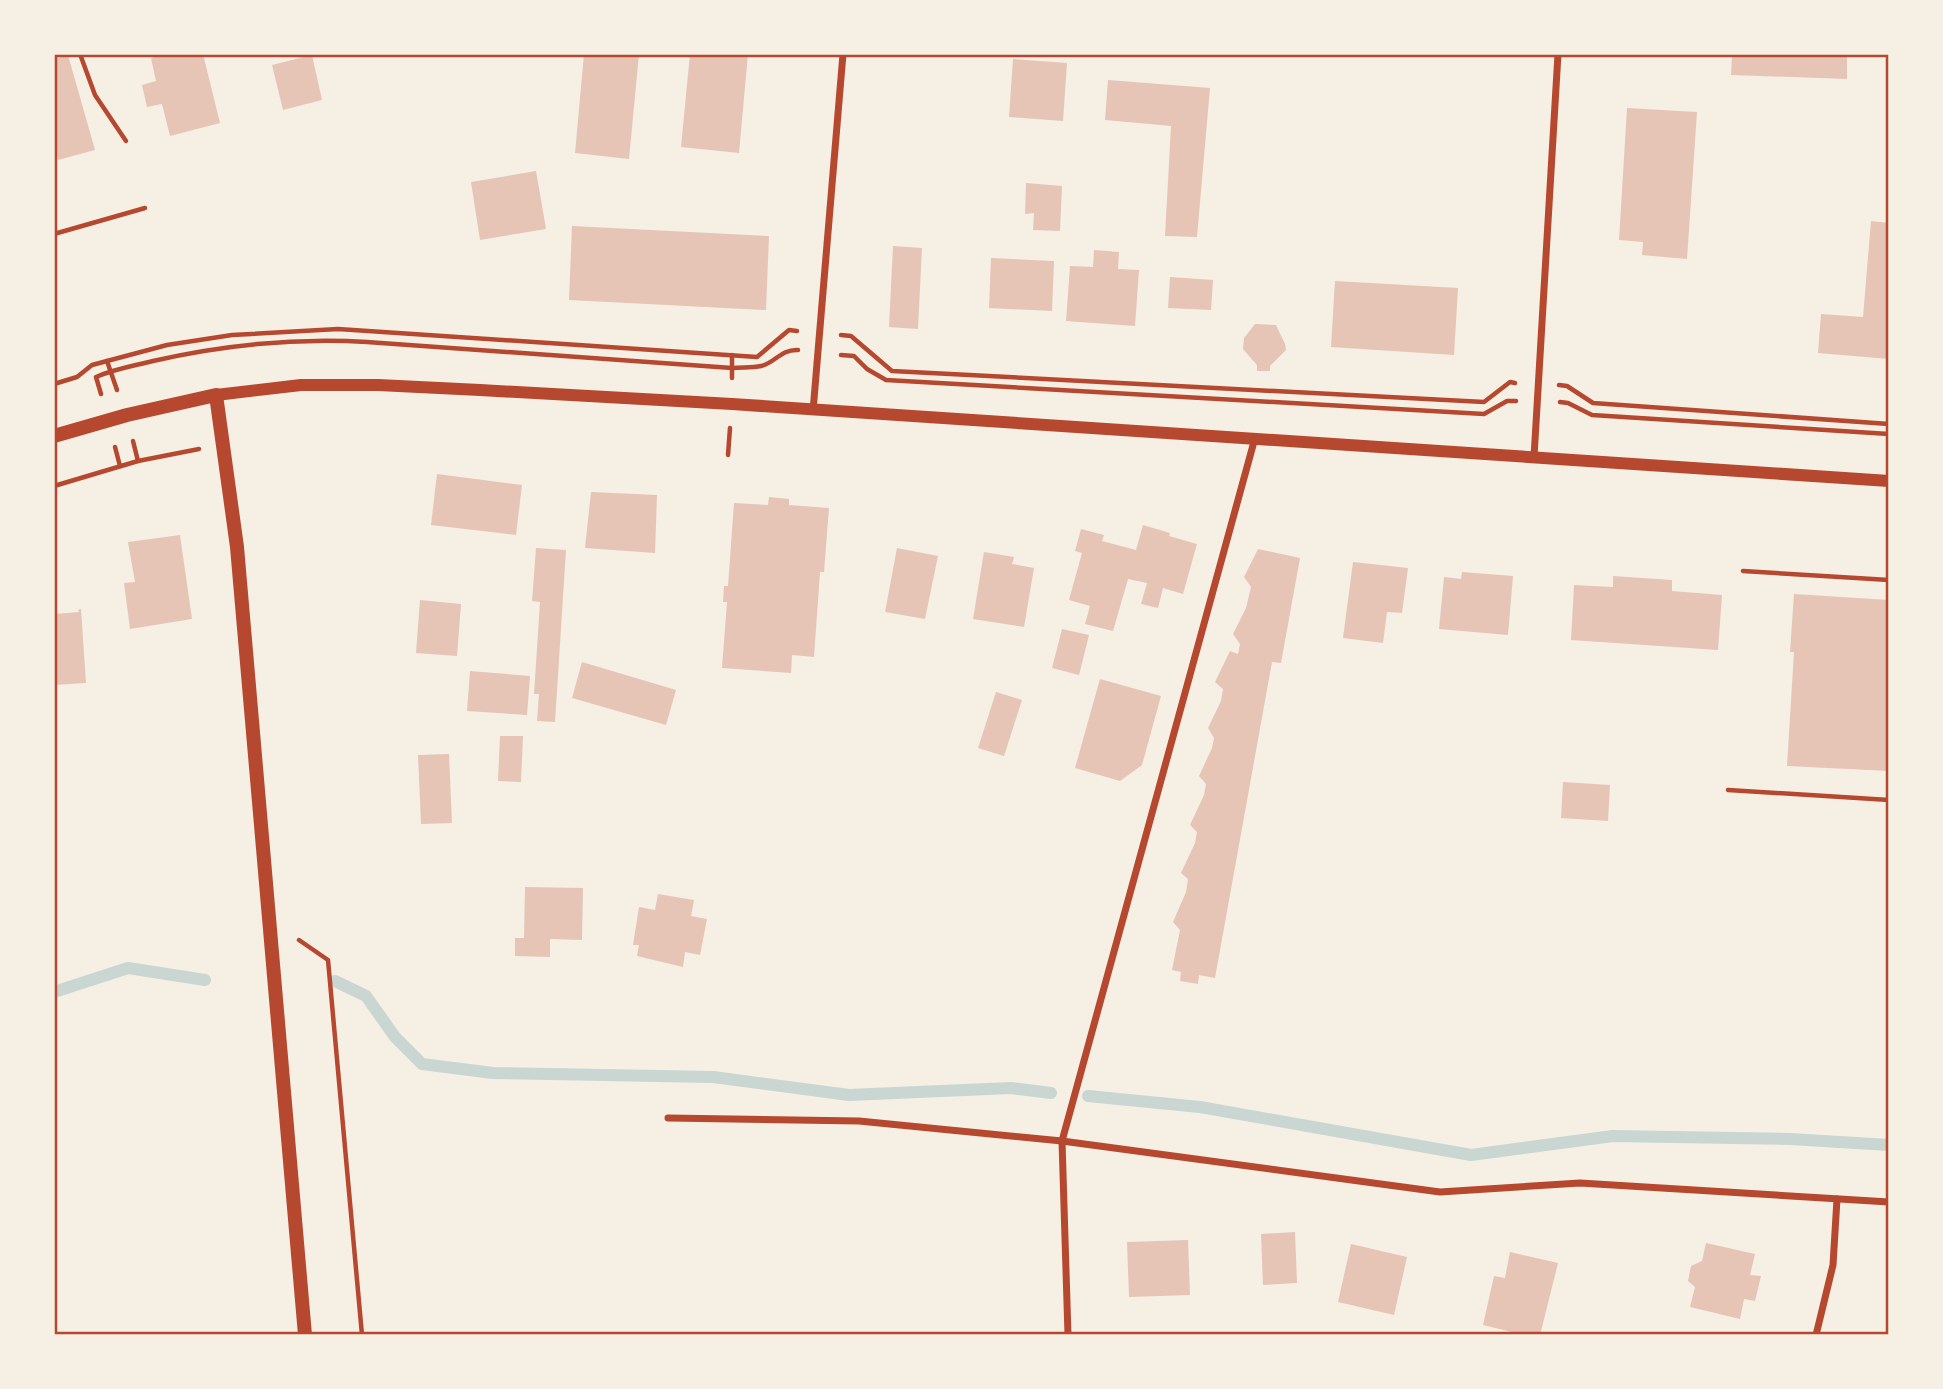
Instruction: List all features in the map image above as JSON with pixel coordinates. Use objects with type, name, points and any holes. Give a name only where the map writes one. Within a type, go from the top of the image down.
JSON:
[{"type":"main road","points":[[54,436],[216,395],[237,547],[305,1335]]},
{"type":"street","points":[[813,411],[843,54]]},
{"type":"street","points":[[1534,457],[1558,54]]},
{"type":"street","points":[[216,395],[301,385],[378,385],[732,404],[1889,481]]},
{"type":"street","points":[[1068,1335],[1062,1141],[1255,438]]},
{"type":"street","points":[[668,1118],[859,1121],[1062,1141],[1440,1192],[1580,1183],[1889,1202]]},
{"type":"street","points":[[1816,1335],[1833,1265],[1837,1199]]},
{"type":"path","points":[[80,54],[95,96],[126,141]]},
{"type":"path","points":[[54,234],[145,208]]},
{"type":"path","points":[[54,384],[77,377],[92,365],[167,345],[232,335],[338,329],[757,357],[789,330],[851,336],[892,370],[1484,402],[1510,383],[1538,384],[1567,386],[1593,403],[1889,424]]},
{"type":"path","points":[[120,466],[96,377],[110,371],[173,356],[230,346],[334,340],[732,368],[765,365],[789,349],[853,356],[867,369],[886,380],[1484,414],[1507,401],[1537,401],[1568,403],[1592,415],[1889,434]]},
{"type":"path","points":[[54,486],[120,466],[222,445]]},
{"type":"path","points":[[1743,571],[1889,580]]},
{"type":"path","points":[[1728,790],[1889,800]]},
{"type":"path","points":[[269,920],[328,960],[362,1335]]},
{"type":"building","points":[[167,54],[203,54],[220,123],[170,136],[162,104],[147,107],[142,85],[156,81],[151,58]]},
{"type":"building","points":[[584,54],[639,54],[629,159],[575,153]]},
{"type":"building","points":[[690,54],[748,54],[739,153],[681,147]]},
{"type":"building","points":[[1732,54],[1847,54],[1847,79],[1731,75]]},
{"type":"building","points":[[68,55],[95,150],[58,160],[57,156],[54,157],[54,59]]},
{"type":"building","points":[[312,55],[322,100],[283,110],[272,65]]},
{"type":"building","points":[[1013,59],[1067,63],[1063,121],[1009,117]]},
{"type":"building","points":[[1108,80],[1210,88],[1197,237],[1165,236],[1171,126],[1105,120]]},
{"type":"building","points":[[1627,108],[1697,112],[1687,259],[1642,255],[1643,242],[1619,240]]},
{"type":"building","points":[[536,171],[546,229],[480,240],[471,182]]},
{"type":"building","points":[[1026,183],[1062,186],[1060,231],[1033,230],[1034,213],[1025,214]]},
{"type":"building","points":[[1871,221],[1889,223],[1889,359],[1818,353],[1821,314],[1863,317]]},
{"type":"building","points":[[572,226],[769,236],[766,310],[569,300]]},
{"type":"building","points":[[893,246],[922,248],[918,329],[889,327]]},
{"type":"building","points":[[1094,250],[1119,252],[1118,269],[1139,270],[1135,326],[1066,321],[1070,266],[1093,267]]},
{"type":"building","points":[[991,258],[1054,261],[1052,311],[989,308]]},
{"type":"building","points":[[1170,277],[1213,280],[1211,310],[1168,308]]},
{"type":"building","points":[[1335,281],[1458,288],[1454,355],[1331,347]]},
{"type":"building","points":[[1255,324],[1276,325],[1285,344],[1286,350],[1270,366],[1270,371],[1257,371],[1257,365],[1243,349],[1244,338]]},
{"type":"building","points":[[437,474],[522,485],[516,535],[431,525]]},
{"type":"building","points":[[591,492],[657,495],[655,553],[585,548]]},
{"type":"building","points":[[769,497],[789,499],[789,505],[829,508],[824,572],[820,572],[814,657],[792,655],[791,673],[722,668],[727,602],[723,602],[724,586],[728,586],[734,503],[768,505]]},
{"type":"building","points":[[1143,525],[1197,544],[1183,594],[1163,588],[1158,608],[1141,604],[1147,583],[1128,579],[1113,631],[1085,624],[1090,606],[1069,600],[1082,553],[1075,551],[1081,529],[1104,535],[1102,541],[1136,550]]},
{"type":"building","points":[[180,535],[192,619],[130,629],[124,583],[135,582],[128,542]]},
{"type":"building","points":[[536,548],[566,550],[555,722],[537,721],[539,694],[534,694],[540,602],[532,601]]},
{"type":"building","points":[[897,548],[938,556],[925,619],[885,612]]},
{"type":"building","points":[[1258,549],[1300,558],[1281,663],[1272,662],[1215,978],[1199,975],[1198,984],[1180,981],[1181,972],[1172,970],[1180,930],[1173,922],[1186,892],[1188,879],[1181,873],[1195,843],[1197,832],[1190,825],[1204,795],[1206,784],[1199,776],[1214,738],[1208,728],[1221,701],[1223,689],[1215,682],[1230,651],[1238,654],[1240,644],[1233,634],[1246,608],[1251,587],[1244,577]]},
{"type":"building","points":[[984,552],[1014,557],[1012,564],[1034,568],[1024,627],[973,619]]},
{"type":"building","points":[[1353,562],[1408,568],[1402,613],[1387,612],[1383,643],[1343,638]]},
{"type":"building","points":[[1462,572],[1513,576],[1508,635],[1439,629],[1444,577],[1461,579]]},
{"type":"building","points":[[1613,576],[1672,580],[1672,591],[1722,595],[1718,650],[1571,640],[1574,585],[1613,587]]},
{"type":"building","points":[[1794,594],[1889,600],[1889,771],[1787,766],[1794,652],[1790,652]]},
{"type":"building","points":[[420,600],[461,604],[457,656],[416,653]]},
{"type":"building","points":[[81,609],[86,683],[54,685],[54,614],[79,612]]},
{"type":"building","points":[[1062,629],[1089,635],[1079,675],[1052,668]]},
{"type":"building","points":[[582,662],[676,690],[666,725],[572,698]]},
{"type":"building","points":[[470,671],[530,676],[527,715],[467,711]]},
{"type":"building","points":[[1100,679],[1161,696],[1142,765],[1120,781],[1075,768]]},
{"type":"building","points":[[996,692],[1022,700],[1004,756],[978,748]]},
{"type":"building","points":[[500,736],[523,736],[521,782],[498,781]]},
{"type":"building","points":[[449,754],[452,823],[421,824],[418,755]]},
{"type":"building","points":[[1563,782],[1610,785],[1608,821],[1561,818]]},
{"type":"building","points":[[525,887],[583,888],[582,940],[550,939],[550,957],[515,956],[515,938],[524,938]]},
{"type":"building","points":[[658,894],[694,900],[691,916],[707,919],[700,955],[685,952],[683,967],[637,956],[639,945],[633,945],[639,907],[655,910]]},
{"type":"building","points":[[1295,1232],[1297,1283],[1263,1285],[1261,1234]]},
{"type":"building","points":[[1188,1240],[1190,1295],[1129,1297],[1127,1242]]},
{"type":"building","points":[[1706,1243],[1755,1254],[1750,1275],[1761,1276],[1755,1301],[1744,1299],[1740,1319],[1690,1307],[1695,1287],[1688,1281],[1691,1266],[1702,1261]]},
{"type":"building","points":[[1351,1244],[1407,1257],[1394,1315],[1338,1302]]},
{"type":"building","points":[[1510,1252],[1558,1263],[1540,1335],[1524,1335],[1483,1325],[1494,1276],[1505,1278]]},
{"type":"waterway","points":[[54,992],[128,968],[205,980]]},
{"type":"waterway","points":[[335,981],[366,996],[395,1037],[422,1064],[493,1073],[713,1077],[849,1095],[1011,1088],[1051,1093]]},
{"type":"waterway","points":[[1088,1096],[1200,1107],[1471,1155],[1613,1136],[1790,1139],[1889,1145]]}]
